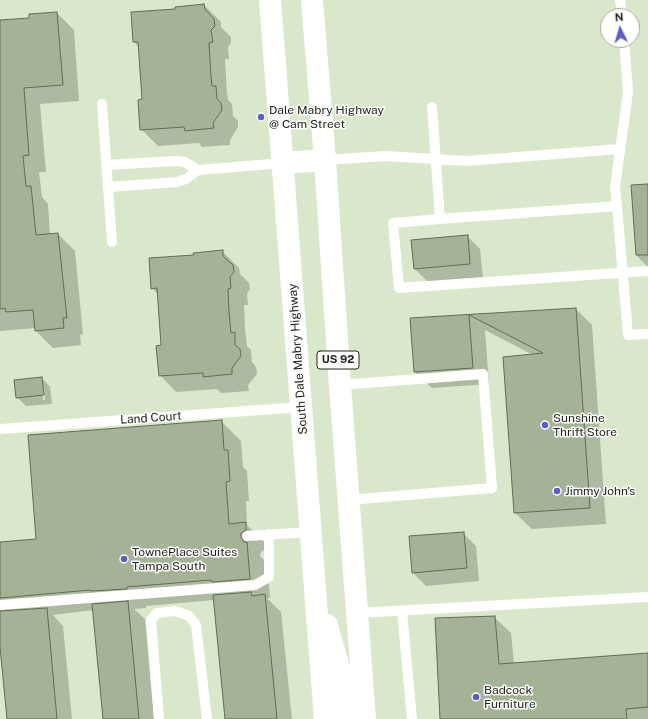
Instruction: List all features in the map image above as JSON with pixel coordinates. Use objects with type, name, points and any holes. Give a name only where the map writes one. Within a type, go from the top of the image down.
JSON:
[{"type":"main road","name":"South Dale Mabry Highway","points":[[270,0],[324,719]]},
{"type":"main road","name":"US 92","points":[[312,0],[325,160],[348,500],[365,719]]},
{"type":"main road","points":[[283,163],[325,160]]},
{"type":"main road","points":[[314,580],[339,668],[345,719]]},
{"type":"lane","points":[[625,48],[628,92],[615,187],[628,335],[648,334]]},
{"type":"lane","points":[[102,104],[112,242]]},
{"type":"lane","points":[[432,107],[440,219]]},
{"type":"lane","points":[[325,160],[385,156],[466,161],[620,149]]},
{"type":"lane","points":[[107,165],[176,161],[185,162],[198,170]]},
{"type":"lane","points":[[108,187],[177,182],[186,180],[198,170],[283,163]]},
{"type":"lane","points":[[617,206],[393,223],[399,288],[648,271]]},
{"type":"lane","points":[[340,385],[483,374],[492,488],[348,500]]},
{"type":"lane","name":"Land Court","points":[[0,429],[301,407]]},
{"type":"lane","points":[[247,536],[311,532]]},
{"type":"lane","points":[[0,605],[255,585],[269,577],[269,534]]},
{"type":"lane","points":[[357,613],[648,598]]},
{"type":"lane","points":[[159,719],[151,620],[157,613],[175,611],[189,616],[196,625],[207,719]]},
{"type":"lane","points":[[402,611],[412,719]]},
{"type":"building","points":[[204,4],[205,9],[214,19],[215,26],[211,30],[213,42],[209,43],[211,76],[212,86],[216,86],[217,99],[221,103],[222,110],[213,123],[214,128],[185,131],[184,127],[140,130],[138,100],[142,99],[138,42],[133,42],[131,12],[175,9],[175,7]]},
{"type":"building","points":[[57,12],[63,85],[24,88],[29,155],[23,156],[26,186],[31,186],[36,235],[58,233],[67,318],[63,318],[64,328],[35,331],[33,310],[6,312],[5,308],[0,309],[0,20],[29,18],[29,14]]},
{"type":"building","points":[[648,184],[648,255],[636,255],[631,185]]},
{"type":"building","points":[[468,235],[470,264],[414,269],[411,240]]},
{"type":"building","points":[[223,250],[223,256],[233,265],[234,272],[230,277],[231,288],[228,289],[229,312],[231,333],[235,332],[235,345],[240,349],[241,356],[232,368],[232,374],[203,377],[203,373],[159,376],[156,346],[161,345],[157,288],[151,289],[149,258],[194,255],[193,253]]},
{"type":"building","points":[[576,308],[590,508],[514,513],[503,357],[543,353],[469,315],[473,368],[414,372],[410,318]]},
{"type":"building","points":[[42,377],[44,395],[16,398],[14,380]]},
{"type":"building","points":[[222,420],[224,450],[228,450],[230,481],[226,482],[229,524],[246,522],[246,530],[241,533],[241,537],[244,542],[247,542],[250,579],[212,582],[211,580],[127,587],[127,589],[91,590],[0,598],[0,542],[36,539],[28,435]]},
{"type":"building","points":[[464,532],[467,568],[412,573],[409,536]]},
{"type":"building","points":[[251,592],[252,596],[265,594],[277,719],[225,719],[213,595]]},
{"type":"building","points":[[128,601],[139,719],[103,719],[92,604]]},
{"type":"building","points":[[47,608],[57,719],[7,719],[0,647],[0,611]]},
{"type":"building","points":[[495,616],[499,664],[648,653],[648,707],[626,709],[627,719],[440,719],[435,618]]},
{"type":"place","name":"Dale Mabry Highway @ Cam Street","points":[[261,117]]},
{"type":"place","name":"Sunshine Thrift Store","points":[[545,425]]},
{"type":"place","name":"Jimmy John's","points":[[557,491]]},
{"type":"place","name":"TownePlace Suites Tampa South","points":[[124,559]]},
{"type":"place","name":"Badcock Furniture","points":[[476,697]]}]
